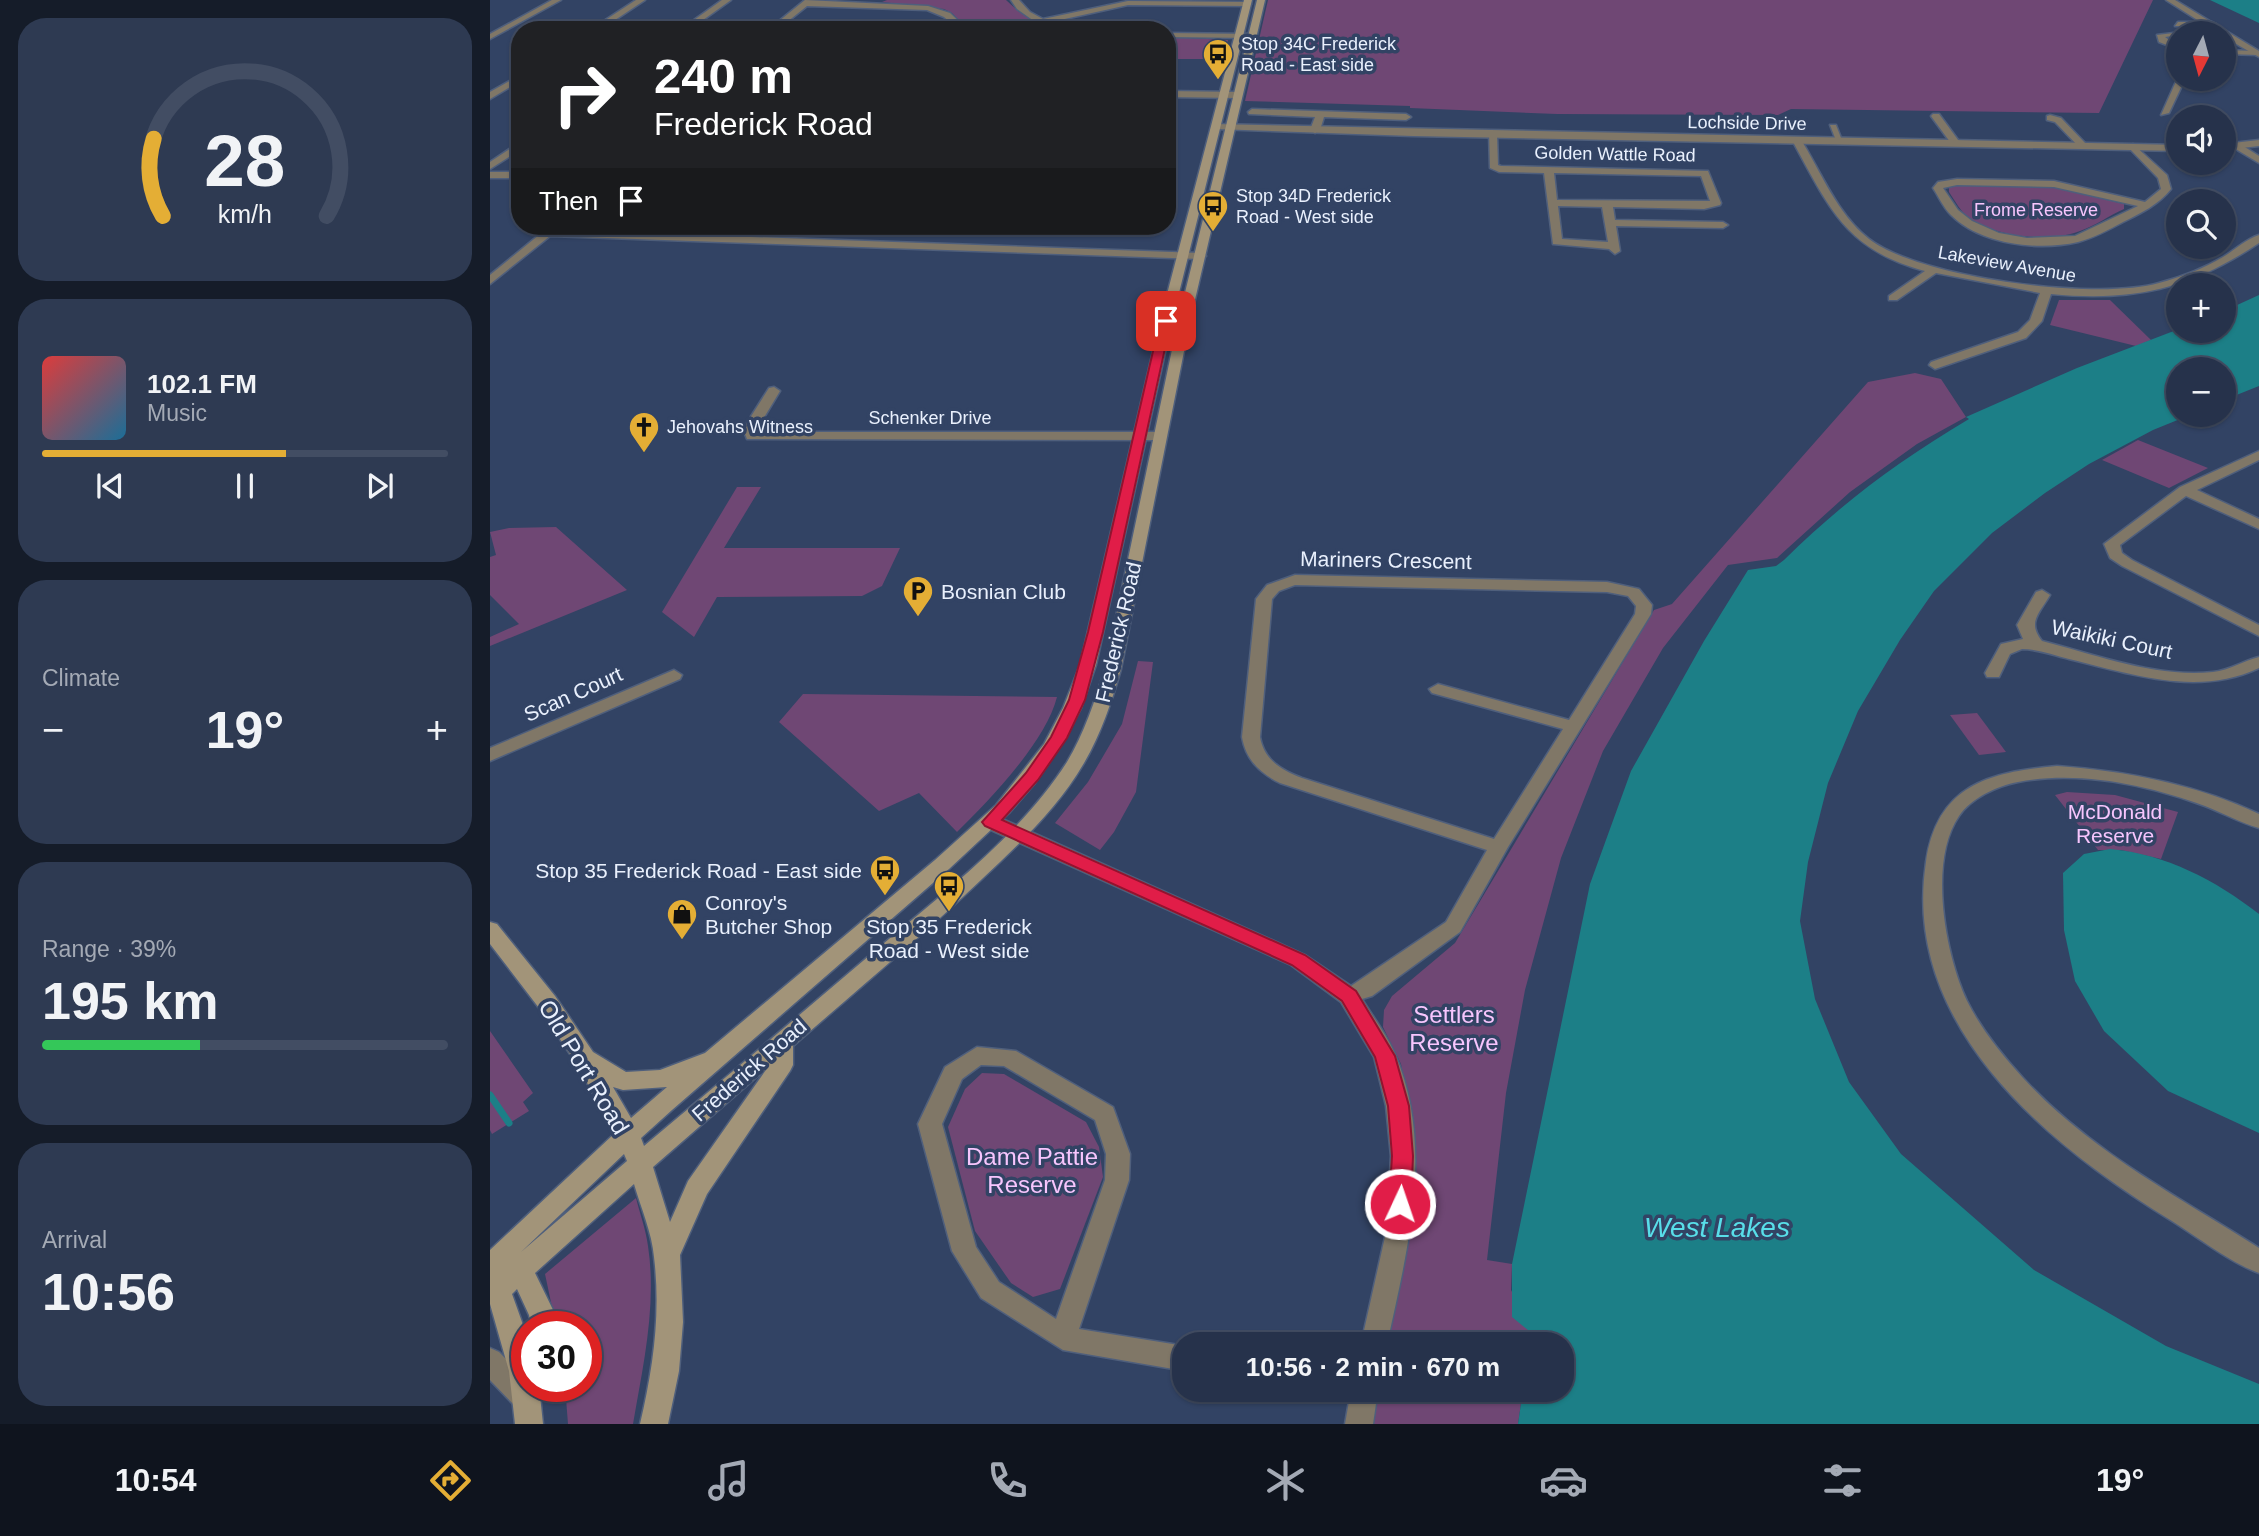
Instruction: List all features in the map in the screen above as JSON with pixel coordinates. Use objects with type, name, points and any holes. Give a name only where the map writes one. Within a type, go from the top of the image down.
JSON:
[{"type":"main road","name":"Frederick Road","points":[[515,1259],[626,1137],[714,1058],[991,822],[1032,776],[1058,738],[1077,700],[1088,665],[1183,255],[1223,126],[1252,1]]},
{"type":"main road","name":"Frederick Road","points":[[515,1259],[640,1164],[942,905],[1018,834],[1046,803],[1076,762],[1102,705],[1118,646],[1160,436],[1200,256],[1223,126]]},
{"type":"main road","name":"Old Port Road","points":[[490,929],[547,1002],[584,1057],[619,1116],[640,1164],[667,1255],[669,1334],[666,1371],[654,1424]]},
{"type":"main road","points":[[667,1255],[697,1188],[782,1065],[782,1042]]},
{"type":"main road","points":[[584,1057],[623,1081],[662,1079],[714,1058]]},
{"type":"main road","points":[[533,1404],[492,1282],[515,1259],[541,1311]]},
{"type":"street","points":[[521,21],[557,0]]},
{"type":"street","points":[[608,21],[641,0]]},
{"type":"street","points":[[697,21],[727,0]]},
{"type":"street","points":[[871,5],[879,0]]},
{"type":"street","points":[[1015,0],[1019,9],[1043,21],[1120,2],[1252,1]]},
{"type":"street","points":[[2170,0],[2207,21]]},
{"type":"street","points":[[784,21],[808,2],[928,8],[947,15],[954,21]]},
{"type":"street","points":[[491,38],[511,26]]},
{"type":"street","points":[[1176,35],[1245,36]]},
{"type":"street","points":[[491,38],[506,39]]},
{"type":"street","points":[[2236,40],[2258,54]]},
{"type":"street","points":[[2236,53],[2258,54]]},
{"type":"street","points":[[490,96],[511,83]]},
{"type":"street","points":[[2164,113],[2175,91]]},
{"type":"street","points":[[1176,94],[1231,95]]},
{"type":"street","points":[[1252,112],[1406,117]]},
{"type":"street","points":[[1315,130],[1321,114]]},
{"type":"street","points":[[1936,116],[1956,144]]},
{"type":"street","points":[[2049,118],[2058,120],[2083,146]]},
{"type":"street","name":"Lochside Drive","points":[[1223,126],[2166,148]]},
{"type":"street","points":[[1833,127],[1840,141]]},
{"type":"street","name":"Golden Wattle Road","points":[[1492,134],[1493,166],[1499,169],[1705,173],[1716,203]]},
{"type":"street","name":"Lakeview Avenue","points":[[1797,140],[1850,227],[1867,242],[1885,252],[1933,270],[2046,292],[2112,294],[2163,287],[2190,277],[2259,238]]},
{"type":"street","points":[[2237,146],[2259,143]]},
{"type":"street","points":[[2237,146],[2259,160]]},
{"type":"street","points":[[2133,147],[2167,183],[2161,195],[2146,205],[2081,238],[2040,241],[1998,235],[1975,227],[1956,215],[1938,188],[1942,184],[1956,182],[2047,183],[2146,205]]},
{"type":"street","points":[[490,166],[511,151]]},
{"type":"street","points":[[1549,170],[1557,242],[1615,249],[1607,204]]},
{"type":"street","points":[[490,174],[511,175]]},
{"type":"street","points":[[1553,203],[1704,206],[1716,203],[1724,228],[1610,223]]},
{"type":"street","points":[[490,281],[546,235]]},
{"type":"street","points":[[650,235],[1200,256]]},
{"type":"street","points":[[729,239],[733,235]]},
{"type":"street","points":[[1893,298],[1933,270]]},
{"type":"street","points":[[1935,365],[2022,335],[2036,321],[2046,292]]},
{"type":"street","name":"Schenker Drive","points":[[774,391],[750,429],[752,436],[1160,436]]},
{"type":"street","points":[[2259,455],[2185,490],[2112,544],[2113,550],[2127,564],[2259,631]]},
{"type":"street","points":[[2185,490],[2259,525]]},
{"type":"street","name":"Mariners Crescent","points":[[1349,996],[1364,990],[1453,927],[1499,846],[1643,614],[1644,605],[1633,592],[1607,587],[1295,580],[1284,582],[1268,592],[1265,599],[1251,737],[1252,750],[1267,768],[1295,782],[1499,846]]},
{"type":"street","name":"Waikiki Court","points":[[2037,646],[2026,632],[2025,625],[2042,595]]},
{"type":"street","name":"Waikiki Court","points":[[1993,673],[2007,648],[2014,645],[2037,646],[2166,676],[2234,674],[2259,662]]},
{"type":"street","name":"Scan Court","points":[[490,755],[674,675]]},
{"type":"street","points":[[1438,689],[1575,727]]},
{"type":"street","points":[[2257,818],[2136,780],[2085,773],[2038,772],[2002,777],[1977,789],[1954,809],[1943,831],[1934,868],[1932,909],[1937,947],[1951,987],[1972,1029],[2006,1076],[2056,1125],[2109,1168],[2259,1262]]},
{"type":"street","points":[[991,822],[1298,960],[1349,996],[1385,1056],[1398,1106],[1403,1156],[1399,1228],[1377,1332]]},
{"type":"street","points":[[1063,1338],[1117,1180],[1118,1154],[1105,1114],[1008,1057],[977,1056],[953,1073],[930,1124],[965,1251],[990,1290],[1063,1338],[1172,1357]]},
{"type":"street","points":[[490,1361],[533,1404]]},
{"type":"street","points":[[1359,1424],[1360,1402]]},
{"type":"green space","points":[[1006,0],[1034,20],[960,21],[944,9],[882,2]]},
{"type":"green space","points":[[1268,0],[2153,0],[2099,113],[1791,109],[1778,115],[1557,114],[1245,101]]},
{"type":"green space","points":[[1176,37],[1228,40],[1224,59],[1176,59]]},
{"type":"green space","name":"Frome Reserve","points":[[1949,187],[2052,187],[2124,204],[2124,209],[2086,229],[2067,235],[2038,237],[2008,234],[1980,225],[1961,210],[1949,192]]},
{"type":"green space","points":[[2059,300],[2110,300],[2151,340],[2136,346],[2050,325]]},
{"type":"green space","name":"Settlers Reserve","points":[[1915,373],[1941,379],[1966,417],[1917,444],[1850,492],[1777,558],[1728,565],[1663,648],[1603,751],[1561,858],[1525,990],[1506,1093],[1487,1260],[1512,1264],[1511,1290],[1532,1332],[1387,1332],[1412,1124],[1401,1064],[1383,1027],[1384,1010],[1392,996],[1455,943],[1654,610],[1672,604],[1868,382]]},
{"type":"green space","points":[[2138,440],[2208,468],[2169,488],[2102,460]]},
{"type":"green space","points":[[737,487],[761,487],[724,548],[900,548],[882,586],[862,596],[717,597],[694,637],[662,612]]},
{"type":"green space","points":[[556,527],[627,590],[490,646],[490,637],[519,624],[490,595],[490,557],[496,555],[490,532],[509,528]]},
{"type":"green space","points":[[1138,661],[1153,662],[1136,792],[1114,832],[1100,850],[1055,823],[1088,782],[1122,724]]},
{"type":"green space","points":[[803,694],[1057,697],[1051,714],[1029,751],[985,804],[957,832],[919,793],[879,811],[779,722]]},
{"type":"green space","points":[[1977,713],[2006,752],[1979,755],[1950,715]]},
{"type":"green space","name":"McDonald Reserve","points":[[2067,792],[2115,795],[2178,812],[2161,859],[2121,850],[2098,850],[2055,795]]},
{"type":"green space","points":[[490,1031],[533,1093],[523,1102],[529,1111],[492,1134],[490,1130]]},
{"type":"green space","name":"Dame Pattie Reserve","points":[[982,1073],[1004,1074],[1086,1122],[1099,1147],[1103,1177],[1060,1289],[1033,1297],[1011,1283],[975,1231],[948,1127],[965,1089]]},
{"type":"green space","points":[[636,1198],[647,1240],[651,1291],[645,1358],[633,1424],[568,1424],[566,1402],[602,1402],[602,1311],[553,1311],[545,1274]]},
{"type":"green space","points":[[1376,1402],[1521,1402],[1518,1424],[1372,1424]]},
{"type":"water","points":[[2210,0],[2259,0],[2259,23]]},
{"type":"water","name":"West Lakes","points":[[2259,295],[2259,386],[2236,395],[2236,357],[2166,357],[2166,425],[2089,464],[2045,493],[1992,533],[1934,591],[1900,640],[1858,711],[1828,783],[1808,862],[1800,921],[1815,999],[1849,1082],[1901,1154],[2034,1270],[2166,1346],[2259,1384],[2259,1424],[1518,1424],[1521,1402],[1574,1402],[1574,1332],[1530,1332],[1512,1317],[1512,1264],[1590,884],[1631,771],[1704,641],[1748,570],[1776,566],[1849,501],[1894,467],[1969,419],[1966,417],[2077,368],[2166,334],[2166,343],[2236,343],[2236,306]]},
{"type":"water","points":[[2110,849],[2151,856],[2189,871],[2225,890],[2259,914],[2259,1133],[2168,1091],[2104,1031],[2075,981],[2064,930],[2063,873],[2084,854]]},
{"type":"waterway","points":[[490,1095],[509,1123]]},
{"type":"place","name":"Stop 34C Frederick Road - East side","points":[[1218,81]]},
{"type":"place","name":"Stop 34D Frederick Road - West side","points":[[1213,233]]},
{"type":"place","name":"Jehovahs Witness","points":[[644,454]]},
{"type":"place","name":"Bosnian Club","points":[[918,618]]},
{"type":"place","name":"Stop 35 Frederick Road - East side","points":[[885,897]]},
{"type":"place","name":"Stop 35 Frederick Road - West side","points":[[949,913]]},
{"type":"place","name":"Conroy's Butcher Shop","points":[[682,941]]},
{"type":"route","points":[[1166,321],[1096,632],[1077,700],[1058,738],[1032,776],[991,822],[1298,960],[1349,996],[1385,1056],[1398,1106],[1403,1156],[1400,1204]]}]
